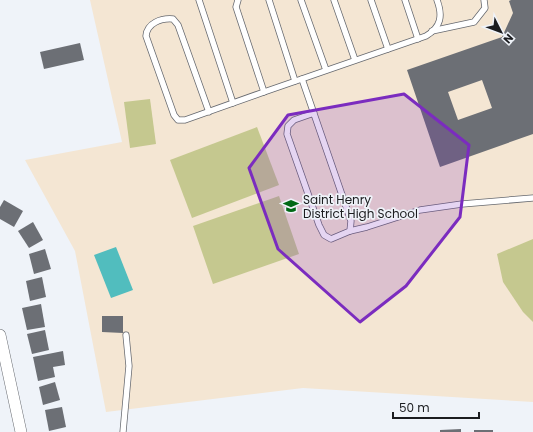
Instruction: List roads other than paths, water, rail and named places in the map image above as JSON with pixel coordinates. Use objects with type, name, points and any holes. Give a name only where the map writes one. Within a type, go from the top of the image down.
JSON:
[{"type":"street","points":[[0,335],[21,432]]},
{"type":"lane","points":[[199,0],[233,103]]},
{"type":"lane","points":[[238,0],[236,7],[264,92]]},
{"type":"lane","points":[[269,0],[295,81]]},
{"type":"lane","points":[[302,0],[326,70]]},
{"type":"lane","points":[[334,0],[355,60]]},
{"type":"lane","points":[[371,0],[388,49]]},
{"type":"lane","points":[[405,0],[418,39]]},
{"type":"lane","points":[[209,112],[178,25],[173,19],[166,19],[152,24],[147,30],[146,36],[174,115],[178,120],[184,120],[209,112],[326,70],[426,36],[437,25],[440,18],[438,0]]},
{"type":"lane","points":[[432,31],[474,22],[485,8],[484,0]]},
{"type":"lane","points":[[302,79],[351,220],[350,231]]},
{"type":"lane","points":[[314,113],[294,120],[288,126],[287,134],[324,235],[331,240],[350,231],[420,210],[462,204],[533,198]]},
{"type":"lane","points":[[123,432],[129,366],[126,335]]},
{"type":"water","points":[[116,247],[133,290],[111,298],[94,255]]},
{"type":"place","name":"Saint Henry District High School","points":[[291,206]]}]
